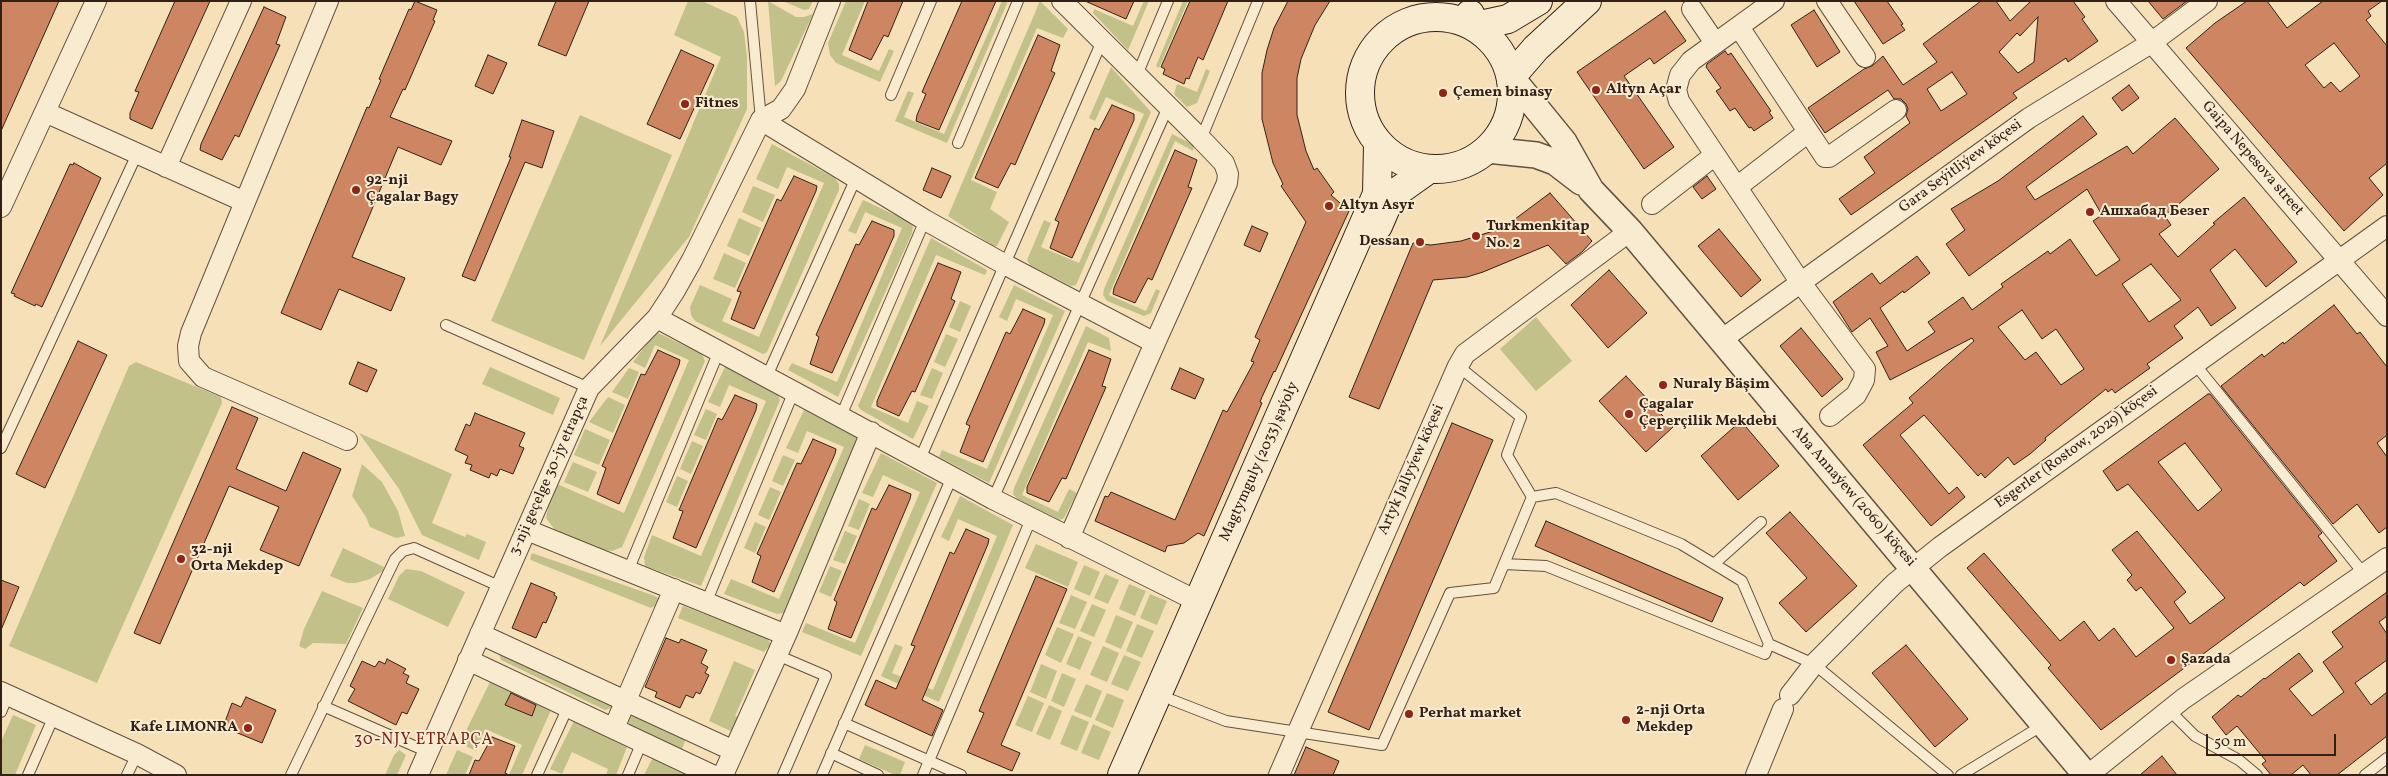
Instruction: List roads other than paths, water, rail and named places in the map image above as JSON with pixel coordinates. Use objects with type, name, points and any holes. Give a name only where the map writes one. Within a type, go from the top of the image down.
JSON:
[{"type":"main road","points":[[1464,1],[1476,26]]},
{"type":"main road","points":[[1476,26],[1508,19],[1538,1]]},
{"type":"main road","points":[[1511,77],[1536,48],[1587,1]]},
{"type":"main road","points":[[1400,14],[1416,18],[1438,15],[1459,19],[1476,26],[1490,37],[1500,51],[1511,77],[1513,96],[1509,115],[1500,134],[1487,150],[1463,164],[1450,168],[1429,169],[1412,166],[1396,158],[1378,144],[1368,129],[1361,107],[1360,84],[1366,61],[1400,14]]},
{"type":"main road","name":"Magtymguly (2033) şaýoly","points":[[1122,775],[1377,194],[1378,144]]},
{"type":"main road","name":"Magtymguly (2033) şaýoly","points":[[1139,775],[1391,196],[1429,169]]},
{"type":"street","points":[[1,207],[96,1]]},
{"type":"street","points":[[166,167],[241,1]]},
{"type":"street","points":[[830,1],[794,88],[781,109],[761,120],[925,220],[1004,264],[1155,343]]},
{"type":"street","points":[[1774,1],[1691,61],[1680,75],[1676,90],[1679,101],[1801,282],[1865,369],[1864,380],[1856,395],[1830,416]]},
{"type":"street","points":[[1827,1],[1864,57]]},
{"type":"street","name":"Gaipa Nepesova street","points":[[2116,1],[2387,316]]},
{"type":"street","name":"Gara Seýitliýew köçesi","points":[[1721,340],[2029,118],[2151,43],[2207,1]]},
{"type":"street","points":[[325,2],[191,333],[188,346],[189,361],[203,377],[347,440]]},
{"type":"street","points":[[1065,3],[1224,163],[1228,174],[1227,183],[1069,538]]},
{"type":"street","points":[[1692,9],[1715,43]]},
{"type":"street","points":[[1739,26],[1822,155],[1829,157],[1896,110]]},
{"type":"street","name":"Aba Annaýew (2060) köçesi","points":[[1511,77],[1564,142],[1591,190],[1630,231],[2087,775]]},
{"type":"street","points":[[45,112],[245,202]]},
{"type":"street","name":"3-nji geçelge 30-jy etrapça","points":[[418,775],[589,388],[656,318],[692,260],[761,120]]},
{"type":"street","points":[[1737,187],[1807,133]]},
{"type":"street","points":[[1487,150],[1536,155],[1556,162],[1591,190]]},
{"type":"street","points":[[1652,204],[1715,155]]},
{"type":"street","name":"Esgerler (Rostow, 2029) köçesi","points":[[1756,775],[1787,702],[1814,664],[1895,583],[2194,363],[2387,226]]},
{"type":"street","name":"Artyk Jallyýew köçesi","points":[[1279,775],[1458,366],[1465,354],[1476,343],[1630,231]]},
{"type":"street","points":[[656,318],[871,432],[993,500],[1199,602]]},
{"type":"street","points":[[723,775],[786,635],[871,432]]},
{"type":"street","points":[[527,530],[786,635]]},
{"type":"street","points":[[2087,775],[2174,699],[2387,558]]},
{"type":"street","points":[[614,728],[674,589]]},
{"type":"street","points":[[480,634],[734,751]]},
{"type":"street","points":[[468,660],[712,775]]},
{"type":"street","points":[[4,699],[54,716],[176,775]]},
{"type":"lane","points":[[739,1],[750,4],[761,120]]},
{"type":"lane","points":[[891,94],[931,1]]},
{"type":"lane","points":[[958,143],[1018,1]]},
{"type":"lane","points":[[1137,75],[1168,1]]},
{"type":"lane","points":[[1201,139],[1258,1]]},
{"type":"lane","points":[[920,459],[1102,41]]},
{"type":"lane","points":[[993,500],[1168,107]]},
{"type":"lane","points":[[1,448],[137,154]]},
{"type":"lane","points":[[767,376],[856,178]]},
{"type":"lane","points":[[840,416],[925,220]]},
{"type":"lane","points":[[446,325],[589,388]]},
{"type":"lane","points":[[628,571],[719,351]]},
{"type":"lane","points":[[2194,363],[2364,574]]},
{"type":"lane","points":[[1458,366],[1521,417],[1508,455],[1532,498]]},
{"type":"lane","points":[[706,603],[794,391]]},
{"type":"lane","points":[[822,775],[952,477]]},
{"type":"lane","points":[[1532,498],[1556,493],[1682,544],[1742,581],[1769,644],[1814,664],[1948,775]]},
{"type":"lane","points":[[1172,700],[1226,722],[1382,745],[1450,592],[1494,588],[1532,498]]},
{"type":"lane","points":[[923,775],[1031,519]]},
{"type":"lane","points":[[1714,564],[1761,522]]},
{"type":"lane","points":[[290,775],[395,559],[403,551],[414,548],[501,587]]},
{"type":"lane","points":[[1504,564],[1546,566],[1765,654],[1769,644]]},
{"type":"lane","points":[[777,654],[826,676],[783,775]]},
{"type":"lane","points":[[2174,699],[2194,736],[2239,760],[2257,775]]},
{"type":"lane","points":[[323,706],[428,752]]},
{"type":"lane","points":[[537,775],[568,707]]},
{"type":"lane","points":[[28,775],[54,716]]},
{"type":"lane","points":[[844,723],[960,775]]},
{"type":"lane","points":[[1961,775],[2044,724]]},
{"type":"lane","points":[[628,775],[642,742]]},
{"type":"lane","points":[[831,753],[878,775]]},
{"type":"lane","points":[[127,775],[136,754]]},
{"type":"lane","points":[[2365,775],[2387,758]]},
{"type":"place","name":"Altyn Açar","points":[[1596,90]]},
{"type":"place","name":"Çemen binasy","points":[[1443,93]]},
{"type":"place","name":"Fitnes","points":[[685,104]]},
{"type":"place","name":"92-nji Çagalar Bagy","points":[[356,190]]},
{"type":"place","name":"Altyn Asyr","points":[[1329,206]]},
{"type":"place","name":"Ашхабад Безег","points":[[2090,212]]},
{"type":"place","name":"Turkmenkitap No. 2","points":[[1476,236]]},
{"type":"place","name":"Dessan","points":[[1420,242]]},
{"type":"place","name":"Nuraly Bäşim","points":[[1663,385]]},
{"type":"place","name":"Çagalar Çeperçilik Mekdebi","points":[[1629,414]]},
{"type":"place","name":"32-nji Orta Mekdep","points":[[181,559]]},
{"type":"place","name":"Şazada","points":[[2171,660]]},
{"type":"place","name":"Perhat market","points":[[1409,714]]},
{"type":"place","name":"2-nji Orta Mekdep","points":[[1626,720]]},
{"type":"place","name":"Kafe LIMONRA","points":[[248,728]]},
{"type":"district","name":"30-NJY ETRAPÇA","points":[[424,741]]}]
